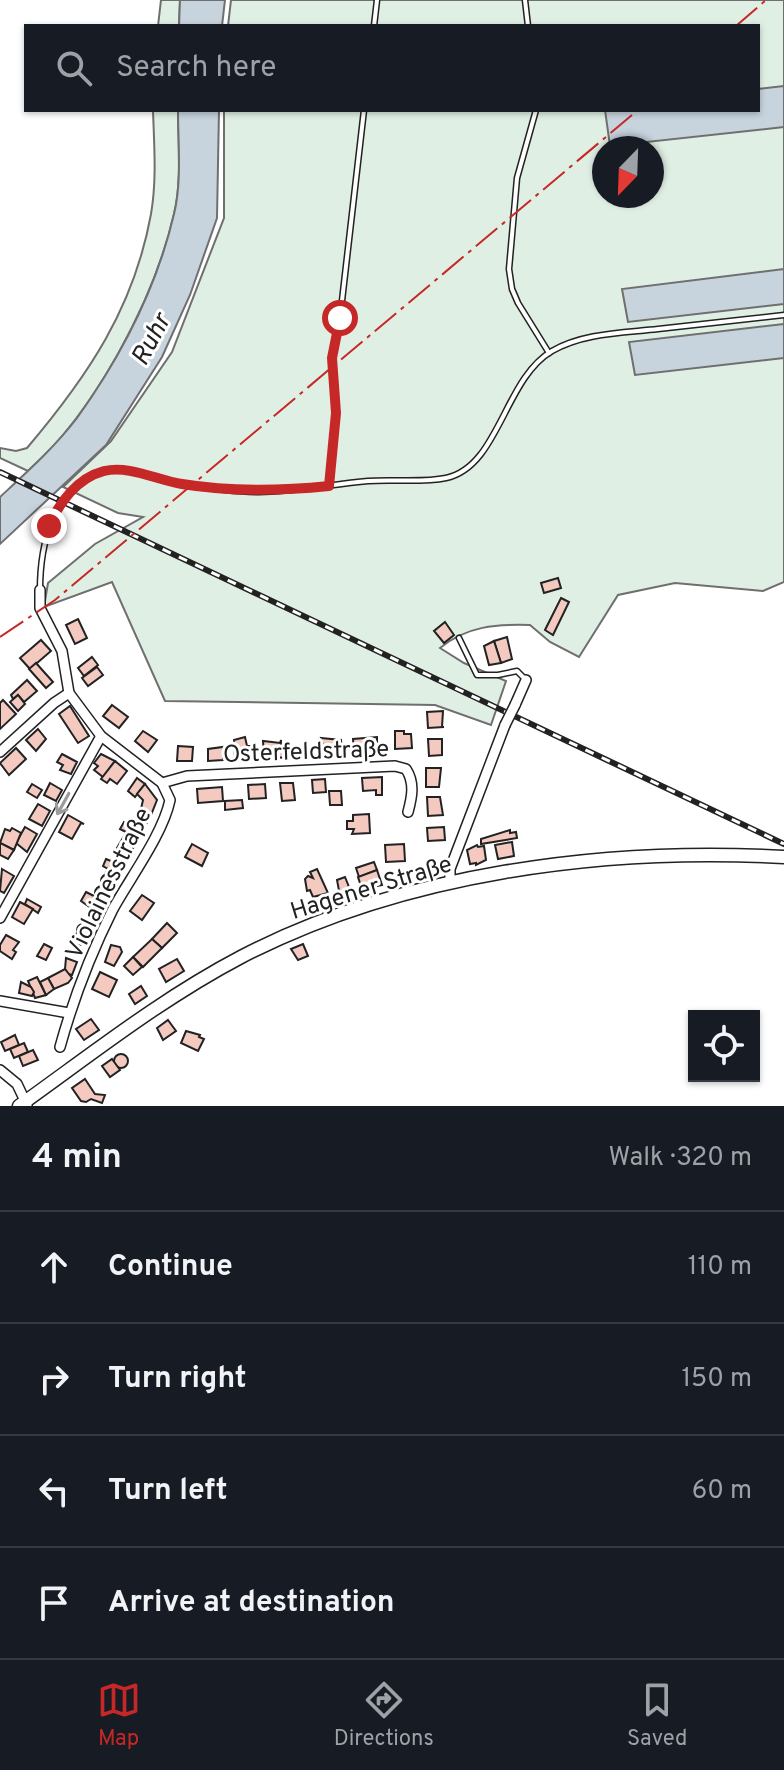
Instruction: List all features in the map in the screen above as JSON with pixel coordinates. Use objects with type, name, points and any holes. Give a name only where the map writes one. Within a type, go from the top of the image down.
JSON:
[{"type":"main road","name":"Hagener Straße","points":[[24,1104],[128,1025],[240,958],[319,922],[450,883],[536,867],[649,857],[784,857]]},
{"type":"street","name":"Violainesstraße","points":[[40,590],[40,608],[62,651],[69,693],[101,736],[162,783],[169,796],[169,806],[113,910],[69,1013],[60,1047]]},
{"type":"street","points":[[450,883],[450,869],[505,725],[526,680]]},
{"type":"street","points":[[0,752],[69,693]]},
{"type":"street","points":[[0,918],[101,736]]},
{"type":"street","name":"Osterfeldstraße","points":[[162,783],[187,776],[395,766],[406,769],[411,776],[413,792],[408,812]]},
{"type":"street","points":[[0,1001],[69,1013]]},
{"type":"street","points":[[0,1070],[17,1084],[24,1104]]},
{"type":"lane","points":[[374,24],[377,0]]},
{"type":"lane","points":[[525,0],[528,24]]},
{"type":"lane","points":[[329,486],[336,413],[332,358],[340,318],[364,112]]},
{"type":"lane","points":[[535,112],[517,178],[509,269],[518,303],[549,353]]},
{"type":"lane","points":[[40,590],[46,540],[55,512],[71,491],[95,474],[118,470],[181,484],[258,492],[367,481],[444,479],[462,473],[476,461],[522,381],[549,353],[575,341],[597,336],[784,315]]},
{"type":"lane","points":[[459,638],[477,675],[517,671],[526,680]]},
{"type":"green space","points":[[161,0],[180,0],[179,24],[158,24]]},
{"type":"green space","points":[[231,0],[784,0],[784,582],[763,591],[675,583],[618,595],[579,657],[550,642],[530,625],[494,626],[461,635],[440,648],[464,663],[506,681],[491,725],[435,705],[165,701],[112,582],[44,607],[48,583],[95,544],[143,517],[118,513],[63,487],[111,441],[172,352],[224,218],[224,112],[760,112],[760,24],[228,24]]},
{"type":"green space","points":[[153,112],[178,112],[178,188],[174,214],[152,282],[119,353],[76,418],[53,447],[28,471],[0,458],[0,448],[16,451],[27,448],[70,394],[106,339],[133,280],[143,248],[153,201]]},
{"type":"water","points":[[180,0],[225,0],[222,24],[179,24]]},
{"type":"water","points":[[784,86],[784,127],[664,140],[664,136],[609,136],[605,112],[760,112],[760,89]]},
{"type":"water","name":"Ruhr","points":[[178,112],[219,112],[217,218],[190,295],[162,357],[106,445],[0,544],[0,497],[77,418],[108,371],[135,321],[167,241],[179,176]]},
{"type":"water","points":[[784,269],[784,304],[628,322],[622,289]]},
{"type":"water","points":[[784,324],[784,358],[635,375],[629,342]]},
{"type":"building","points":[[558,578],[561,588],[544,593],[541,583]]},
{"type":"building","points":[[561,598],[569,602],[553,635],[545,630]]},
{"type":"building","points":[[78,619],[87,638],[75,644],[66,625]]},
{"type":"building","points":[[445,622],[454,635],[444,643],[434,631]]},
{"type":"building","points":[[507,637],[512,659],[501,663],[494,641]]},
{"type":"building","points":[[41,640],[51,651],[30,669],[20,658]]},
{"type":"building","points":[[494,641],[501,663],[489,665],[484,646]]},
{"type":"building","points":[[92,657],[98,665],[84,676],[78,668]]},
{"type":"building","points":[[36,663],[53,682],[46,688],[29,669]]},
{"type":"building","points":[[97,667],[103,675],[88,686],[82,678]]},
{"type":"building","points":[[27,680],[37,691],[24,702],[18,695],[13,699],[11,695]]},
{"type":"building","points":[[18,695],[25,704],[18,711],[10,702]]},
{"type":"building","points":[[3,700],[16,714],[0,729],[0,703]]},
{"type":"building","points":[[112,705],[128,717],[119,728],[103,716]]},
{"type":"building","points":[[70,706],[89,736],[78,743],[59,714]]},
{"type":"building","points":[[443,711],[444,727],[428,728],[427,712]]},
{"type":"building","points":[[38,729],[46,739],[36,751],[26,740]]},
{"type":"building","points":[[143,731],[157,740],[148,752],[135,741]]},
{"type":"building","points":[[395,731],[411,734],[412,748],[395,749]]},
{"type":"building","points":[[245,737],[247,746],[253,746],[253,758],[235,759],[234,740]]},
{"type":"building","points":[[377,737],[377,750],[354,752],[353,739]]},
{"type":"building","points":[[321,738],[341,740],[342,753],[325,753]]},
{"type":"building","points":[[428,739],[442,739],[442,755],[429,756]]},
{"type":"building","points":[[281,740],[281,748],[293,747],[293,758],[264,757],[263,741],[280,743]]},
{"type":"building","points":[[178,746],[193,747],[192,761],[177,761]]},
{"type":"building","points":[[223,747],[223,760],[208,761],[208,749]]},
{"type":"building","points":[[16,748],[26,759],[9,775],[0,763]]},
{"type":"building","points":[[62,754],[77,762],[71,774],[60,770],[63,765],[57,762]]},
{"type":"building","points":[[101,754],[115,761],[103,777],[94,770],[98,766],[94,763]]},
{"type":"building","points":[[115,761],[127,771],[117,784],[110,779],[107,783],[101,779]]},
{"type":"building","points":[[426,768],[441,768],[439,787],[426,787]]},
{"type":"building","points":[[382,777],[382,795],[376,795],[376,790],[363,791],[362,778]]},
{"type":"building","points":[[137,778],[145,784],[135,797],[128,791]]},
{"type":"building","points":[[325,779],[326,792],[313,793],[312,780]]},
{"type":"building","points":[[50,783],[62,790],[56,801],[44,795]]},
{"type":"building","points":[[280,783],[293,783],[295,800],[282,801]]},
{"type":"building","points":[[32,784],[42,790],[37,798],[27,792]]},
{"type":"building","points":[[145,784],[157,800],[151,815],[141,809],[143,800],[137,794]]},
{"type":"building","points":[[265,784],[266,798],[249,799],[248,785]]},
{"type":"building","points":[[222,787],[223,801],[198,803],[197,789]]},
{"type":"building","points":[[329,791],[341,791],[342,805],[330,805]]},
{"type":"building","points":[[427,797],[440,797],[443,815],[428,816]]},
{"type":"building","points":[[242,800],[243,808],[225,810],[225,801]]},
{"type":"building","points":[[38,804],[50,811],[42,826],[29,819]]},
{"type":"building","points":[[141,809],[151,815],[147,823],[136,817]]},
{"type":"building","points":[[369,814],[370,833],[352,834],[354,829],[347,829],[347,821],[353,821],[353,815]]},
{"type":"building","points":[[68,815],[84,824],[81,823],[72,839],[59,832]]},
{"type":"building","points":[[124,822],[142,831],[136,843],[124,836],[126,832],[120,829]]},
{"type":"building","points":[[25,827],[37,834],[27,852],[16,843]]},
{"type":"building","points":[[444,827],[445,840],[428,841],[427,828]]},
{"type":"building","points":[[12,828],[21,833],[14,850],[0,843],[5,829],[10,831]]},
{"type":"building","points":[[510,830],[510,833],[516,832],[517,838],[481,844],[481,839]]},
{"type":"building","points":[[124,836],[136,843],[129,855],[117,848]]},
{"type":"building","points":[[512,842],[514,856],[498,859],[495,845]]},
{"type":"building","points":[[0,843],[14,850],[8,859],[0,855]]},
{"type":"building","points":[[192,844],[208,853],[202,866],[185,857]]},
{"type":"building","points":[[404,844],[405,861],[386,862],[385,845]]},
{"type":"building","points":[[477,845],[484,846],[486,860],[476,865],[470,864],[467,850]]},
{"type":"building","points":[[106,859],[123,866],[116,878],[106,872],[108,869],[103,866]]},
{"type":"building","points":[[374,862],[377,870],[359,877],[356,868]]},
{"type":"building","points":[[2,869],[14,876],[4,893],[0,891]]},
{"type":"building","points":[[317,869],[328,893],[313,897],[310,890],[307,891],[305,879],[308,876],[313,878],[310,872]]},
{"type":"building","points":[[377,870],[382,885],[362,889],[358,877]]},
{"type":"building","points":[[108,874],[115,881],[108,888],[101,881]]},
{"type":"building","points":[[345,877],[351,892],[340,896],[337,880]]},
{"type":"building","points":[[102,886],[109,893],[102,900],[95,893]]},
{"type":"building","points":[[86,892],[104,901],[98,913],[81,901]]},
{"type":"building","points":[[142,895],[154,903],[142,920],[130,911]]},
{"type":"building","points":[[27,899],[41,907],[38,913],[25,904]]},
{"type":"building","points":[[20,902],[33,909],[24,924],[12,917]]},
{"type":"building","points":[[167,923],[177,933],[162,948],[152,939]]},
{"type":"building","points":[[78,925],[88,925],[88,935],[78,935]]},
{"type":"building","points":[[74,934],[84,934],[84,944],[74,944]]},
{"type":"building","points":[[6,935],[19,942],[13,950],[16,952],[12,959],[0,951]]},
{"type":"building","points":[[152,939],[162,948],[143,967],[133,957]]},
{"type":"building","points":[[44,944],[52,948],[46,960],[37,956]]},
{"type":"building","points":[[303,944],[308,956],[298,960],[291,949]]},
{"type":"building","points":[[111,945],[120,947],[122,952],[114,966],[105,962]]},
{"type":"building","points":[[133,957],[142,967],[133,975],[124,966]]},
{"type":"building","points":[[66,958],[77,962],[72,975],[65,969]]},
{"type":"building","points":[[177,959],[184,971],[166,982],[159,969]]},
{"type":"building","points":[[65,969],[72,978],[54,989],[48,978]]},
{"type":"building","points":[[100,972],[117,980],[109,997],[92,989]]},
{"type":"building","points":[[37,977],[46,995],[35,998],[28,981]]},
{"type":"building","points":[[48,978],[54,989],[46,995],[40,982]]},
{"type":"building","points":[[21,982],[31,987],[34,992],[32,996],[19,993]]},
{"type":"building","points":[[141,986],[147,996],[135,1004],[129,994]]},
{"type":"building","points":[[91,1019],[99,1030],[84,1040],[76,1029]]},
{"type":"building","points":[[168,1020],[176,1031],[163,1040],[157,1028]]},
{"type":"building","points":[[186,1031],[204,1039],[198,1051],[181,1043]]},
{"type":"building","points":[[15,1035],[19,1045],[5,1051],[1,1042]]},
{"type":"building","points":[[24,1043],[28,1052],[14,1058],[10,1049]]},
{"type":"building","points":[[33,1050],[38,1060],[23,1066],[19,1056]]},
{"type":"building","points":[[121,1054],[128,1061],[121,1068],[114,1061]]},
{"type":"building","points":[[112,1059],[120,1070],[110,1077],[102,1066]]},
{"type":"building","points":[[85,1079],[95,1094],[105,1095],[102,1103],[91,1099],[81,1101],[72,1088]]},
{"type":"railway","points":[[0,472],[784,844]]},
{"type":"power","points":[[738,24],[766,0]]},
{"type":"power","points":[[0,637],[55,600],[636,112]]},
{"type":"route","points":[[49,526],[59,505],[71,491],[95,474],[105,471],[118,470],[181,484],[258,492],[329,486],[336,413],[332,358],[340,318]]}]
